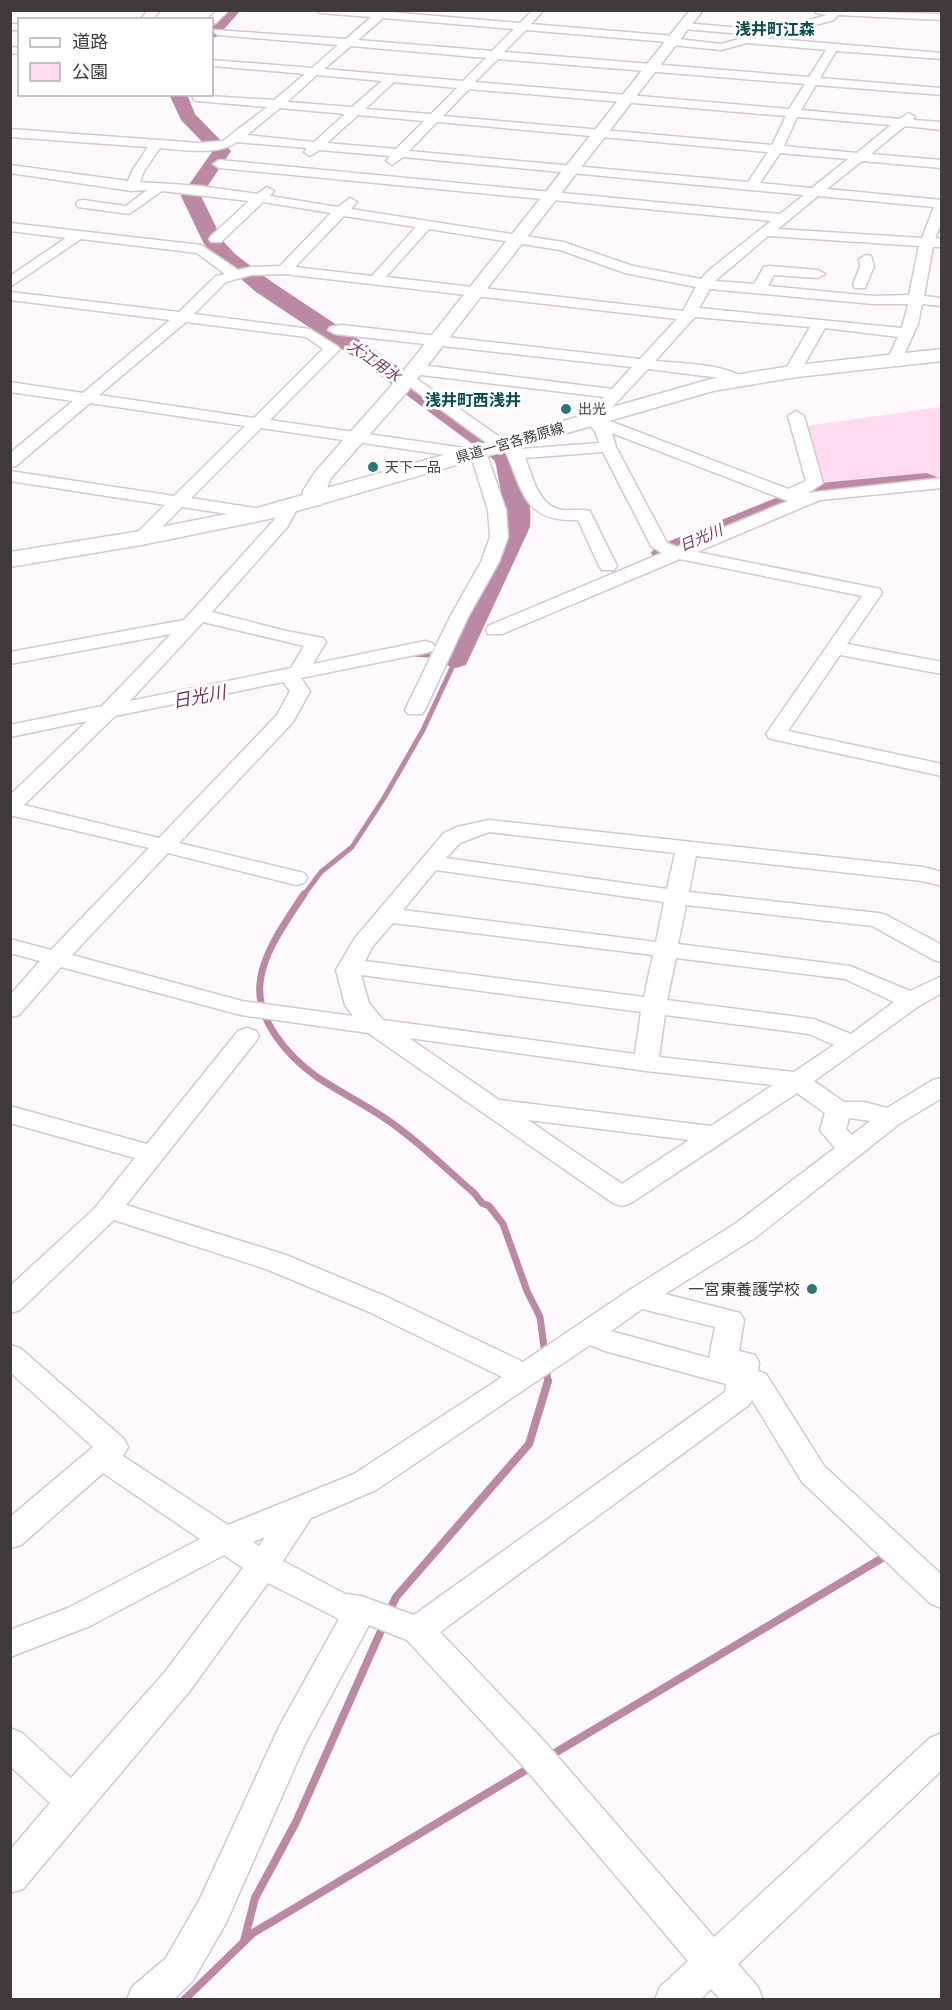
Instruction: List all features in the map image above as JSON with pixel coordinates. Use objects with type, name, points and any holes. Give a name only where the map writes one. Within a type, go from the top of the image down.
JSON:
[{"type":"main road","name":"県道一宮各務原線","points":[[10,560],[141,538],[261,514],[494,449],[679,394],[737,380],[942,355]]},
{"type":"street","points":[[320,10],[383,13],[524,27],[677,35],[770,33]]},
{"type":"street","points":[[284,270],[540,10]]},
{"type":"street","points":[[313,500],[314,491],[322,476],[406,378],[516,238],[602,134],[697,10]]},
{"type":"street","points":[[812,10],[906,13],[942,17]]},
{"type":"street","points":[[677,35],[721,47],[830,18],[836,11]]},
{"type":"street","points":[[229,141],[350,43],[383,13]]},
{"type":"street","points":[[797,27],[821,28],[814,45]]},
{"type":"street","points":[[218,32],[941,92]]},
{"type":"street","points":[[746,40],[942,56]]},
{"type":"street","points":[[753,186],[776,150],[793,113],[833,47]]},
{"type":"street","points":[[213,63],[742,109],[793,113],[835,112],[901,123],[942,126]]},
{"type":"street","points":[[216,239],[391,79]]},
{"type":"street","points":[[683,104],[693,92]]},
{"type":"street","points":[[592,420],[689,314],[705,284],[723,265],[941,92]]},
{"type":"street","points":[[742,109],[748,96]]},
{"type":"street","points":[[197,97],[942,164]]},
{"type":"street","points":[[10,133],[156,144],[208,146],[229,141],[317,146],[942,204],[934,243],[902,343],[903,346],[894,360]]},
{"type":"street","points":[[132,187],[138,171],[156,144]]},
{"type":"street","points":[[219,164],[289,171],[366,187],[551,196],[784,218]]},
{"type":"street","points":[[10,169],[132,187],[200,190],[260,198],[516,238],[563,246],[630,270],[705,284],[759,289],[817,284],[860,285],[942,302]]},
{"type":"street","points":[[10,183],[31,172]]},
{"type":"street","points":[[111,184],[79,207],[129,210],[158,188]]},
{"type":"street","points":[[43,231],[59,220]]},
{"type":"street","points":[[375,280],[425,225]]},
{"type":"street","points":[[10,227],[201,249],[239,273]]},
{"type":"street","points":[[765,232],[934,243]]},
{"type":"street","points":[[10,283],[77,236]]},
{"type":"street","points":[[860,285],[867,266],[866,259]]},
{"type":"street","points":[[792,372],[813,322],[817,284],[822,264],[802,262]]},
{"type":"street","points":[[10,462],[182,318],[221,279],[239,273],[284,270],[689,314],[813,322],[906,333]]},
{"type":"street","points":[[759,289],[769,270],[873,300],[917,295]]},
{"type":"street","points":[[10,296],[310,333],[332,349],[141,538]]},
{"type":"street","points":[[335,330],[437,339],[724,374],[737,380]]},
{"type":"street","points":[[406,378],[616,394]]},
{"type":"street","points":[[406,378],[493,438],[499,537],[490,562],[459,617],[415,710]]},
{"type":"street","points":[[10,387],[358,436],[494,449],[608,447]]},
{"type":"street","points":[[495,630],[676,553],[794,498],[815,483],[796,416]]},
{"type":"street","points":[[592,420],[603,429],[608,447],[660,546],[676,553],[873,593],[776,734],[942,770]]},
{"type":"street","points":[[592,420],[794,498],[942,483]]},
{"type":"street","points":[[494,449],[534,502],[555,514],[584,515],[608,566]]},
{"type":"street","points":[[10,476],[261,514]]},
{"type":"street","points":[[10,808],[111,710],[196,619],[282,522],[289,507]]},
{"type":"street","points":[[10,658],[196,619],[285,638],[316,642],[293,674]]},
{"type":"street","points":[[10,731],[425,647]]},
{"type":"street","points":[[836,648],[942,668]]},
{"type":"street","points":[[10,1010],[56,958],[286,717],[300,691],[293,674]]},
{"type":"street","points":[[10,808],[296,878]]},
{"type":"street","points":[[942,879],[923,874],[489,826],[452,838],[363,943],[348,970],[357,1005],[377,1028],[622,1197],[853,1044],[911,1001],[942,983]]},
{"type":"street","points":[[646,1063],[654,1005],[687,848]]},
{"type":"street","points":[[431,863],[677,897],[878,920],[942,955]]},
{"type":"street","points":[[387,915],[850,973],[911,1001]]},
{"type":"street","points":[[10,946],[249,1009],[646,1063],[796,1080],[838,1110],[864,1110],[890,1119]]},
{"type":"street","points":[[350,966],[814,1028],[853,1044]]},
{"type":"street","points":[[10,1303],[108,1209],[247,1036]]},
{"type":"street","points":[[10,1644],[79,1617],[227,1539],[365,1482],[529,1374],[638,1298],[745,1231],[890,1119],[942,1086]]},
{"type":"street","points":[[495,1108],[714,1135]]},
{"type":"street","points":[[838,1110],[833,1130],[851,1150]]},
{"type":"street","points":[[10,1114],[152,1154]]},
{"type":"street","points":[[108,1209],[276,1262],[377,1304],[529,1374]]},
{"type":"street","points":[[409,1627],[739,1397],[745,1363],[723,1358],[730,1320],[638,1298]]},
{"type":"street","points":[[589,1331],[605,1341],[756,1382],[813,1474],[942,1595]]},
{"type":"street","points":[[10,1355],[113,1447],[10,1536]]},
{"type":"street","points":[[102,1457],[263,1565],[340,1606],[365,1611],[409,1627],[541,1762],[745,2000]]},
{"type":"street","points":[[10,1877],[177,1682],[263,1565],[301,1507]]},
{"type":"street","points":[[145,2000],[179,1970],[213,1911],[291,1737],[365,1611]]},
{"type":"street","points":[[10,1743],[72,1802]]},
{"type":"street","points":[[673,2000],[942,1748]]},
{"type":"green space","points":[[941,407],[941,478],[824,487],[807,426]]},
{"type":"waterway","name":"大江用水","points":[[213,32],[233,10]]},
{"type":"waterway","name":"大江用水","points":[[179,96],[187,116],[222,151],[191,196],[214,244],[264,287],[374,360],[504,456],[509,465],[518,515],[517,527],[456,659]]},
{"type":"waterway","name":"日光川","points":[[664,553],[819,489],[926,481]]},
{"type":"waterway","name":"日光川","points":[[414,654],[428,655]]},
{"type":"waterway","points":[[303,896],[321,872],[352,847],[384,798],[423,730],[456,659],[448,658]]},
{"type":"waterway","points":[[304,894],[277,937],[262,971],[260,997],[269,1024],[276,1037],[306,1069],[395,1126],[474,1193],[482,1203],[489,1206],[503,1224],[527,1291],[540,1317],[545,1354]]},
{"type":"waterway","points":[[546,1367],[548,1381]]},
{"type":"waterway","points":[[389,1612],[396,1597],[529,1444],[548,1381]]},
{"type":"waterway","points":[[548,1757],[889,1554]]},
{"type":"waterway","points":[[244,1941],[255,1898],[296,1822],[384,1624]]},
{"type":"waterway","points":[[184,2000],[253,1933],[531,1767]]},
{"type":"place","name":"出光","points":[[566,409]]},
{"type":"place","name":"天下一品","points":[[373,467]]},
{"type":"place","name":"一宮東養護学校","points":[[812,1289]]},
{"type":"district","name":"浅井町江森","points":[[775,29]]},
{"type":"district","name":"浅井町西浅井","points":[[473,400]]}]
